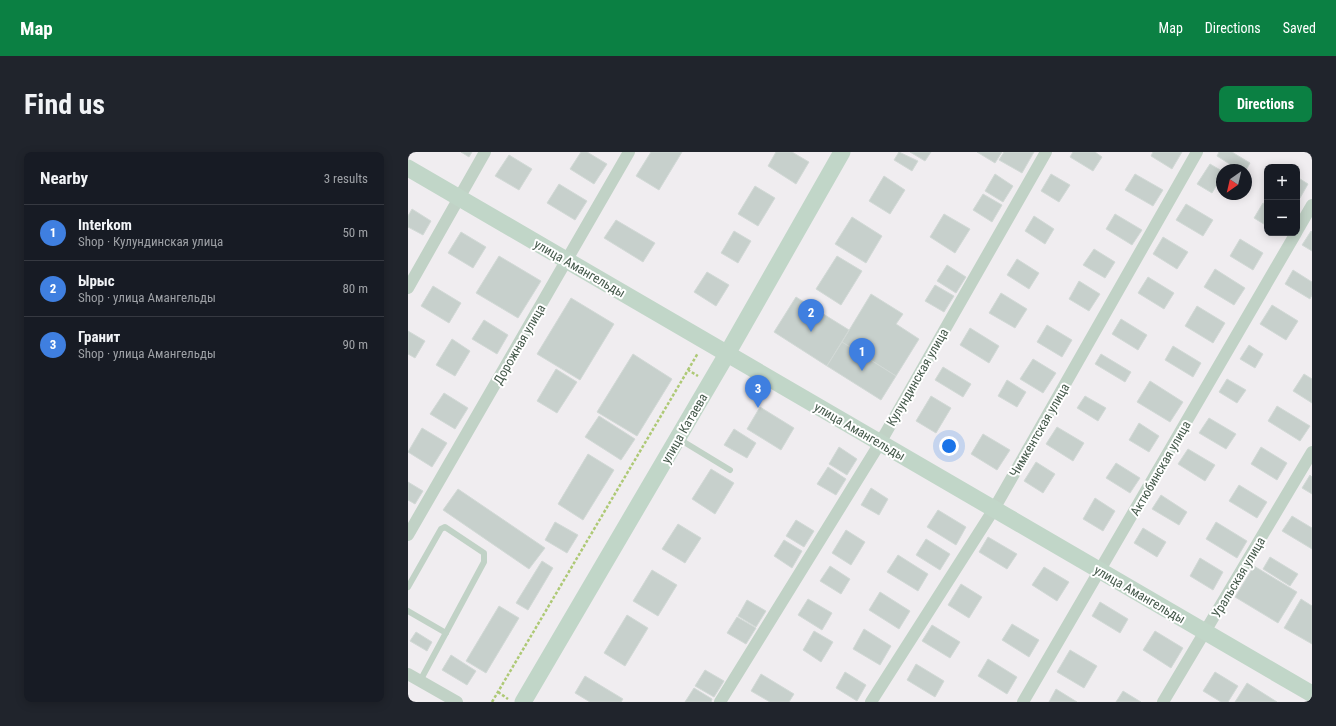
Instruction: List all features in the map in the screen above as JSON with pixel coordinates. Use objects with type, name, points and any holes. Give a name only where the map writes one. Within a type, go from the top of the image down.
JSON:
[{"type":"main road","name":"улица Катаева","points":[[523,702],[727,354],[842,152]]},
{"type":"main road","name":"улица Амангельды","points":[[408,168],[1312,694]]},
{"type":"street","points":[[408,288],[485,152]]},
{"type":"street","name":"Дорожная улица","points":[[408,535],[629,152]]},
{"type":"street","name":"Кулундинская улица","points":[[720,702],[880,442],[1046,152]]},
{"type":"street","name":"Чимкентская улица","points":[[871,702],[994,509],[1197,152]]},
{"type":"street","name":"Актюбинская улица","points":[[1300,225],[1312,205]]},
{"type":"street","name":"Актюбинская улица","points":[[1023,702],[1294,236]]},
{"type":"street","name":"Уральская улица","points":[[1163,702],[1312,452]]},
{"type":"street","points":[[408,674],[457,702]]},
{"type":"lane","points":[[677,438],[730,470]]},
{"type":"lane","points":[[408,587],[441,528],[445,527],[484,553],[484,562],[420,681]]},
{"type":"lane","points":[[408,611],[446,633]]},
{"type":"path","points":[[492,702],[688,370],[710,383]]},
{"type":"path","points":[[498,692],[514,702]]},
{"type":"building","points":[[461,152],[472,152],[469,157]]},
{"type":"building","points":[[581,152],[587,152],[607,164],[594,184],[570,169]]},
{"type":"building","points":[[651,152],[682,152],[659,190],[636,176]]},
{"type":"building","points":[[776,152],[792,152],[809,162],[796,184],[768,166]]},
{"type":"building","points":[[899,152],[918,161],[912,171],[894,160]]},
{"type":"building","points":[[910,152],[931,152],[925,161]]},
{"type":"building","points":[[977,152],[1002,152],[995,163]]},
{"type":"building","points":[[1004,152],[1034,152],[1022,173],[999,160]]},
{"type":"building","points":[[1073,152],[1095,152],[1102,157],[1093,171],[1070,157]]},
{"type":"building","points":[[1153,152],[1182,152],[1172,169],[1151,156]]},
{"type":"building","points":[[1219,152],[1232,152],[1250,163],[1230,164],[1217,156]]},
{"type":"building","points":[[509,155],[532,169],[519,190],[495,176]]},
{"type":"building","points":[[1210,164],[1216,168],[1216,186],[1212,193],[1197,184]]},
{"type":"building","points":[[995,174],[1013,186],[1003,202],[985,191]]},
{"type":"building","points":[[1051,174],[1070,185],[1059,202],[1041,191]]},
{"type":"building","points":[[1135,174],[1163,190],[1153,206],[1125,190]]},
{"type":"building","points":[[884,176],[905,190],[890,214],[869,201]]},
{"type":"building","points":[[1300,179],[1308,184],[1300,198]]},
{"type":"building","points":[[559,184],[587,201],[575,220],[547,203]]},
{"type":"building","points":[[755,186],[775,198],[758,226],[738,214]]},
{"type":"building","points":[[983,194],[1002,205],[992,222],[973,210]]},
{"type":"building","points":[[1263,203],[1264,204],[1264,224],[1254,218]]},
{"type":"building","points":[[1186,204],[1213,220],[1203,236],[1176,220]]},
{"type":"building","points":[[412,209],[431,221],[423,235],[408,227],[408,216]]},
{"type":"building","points":[[944,214],[970,229],[955,253],[930,237]]},
{"type":"building","points":[[1115,214],[1142,230],[1132,245],[1106,229]]},
{"type":"building","points":[[1034,216],[1054,229],[1045,244],[1025,231]]},
{"type":"building","points":[[852,217],[882,236],[866,263],[835,244]]},
{"type":"building","points":[[616,220],[655,243],[643,262],[604,238]]},
{"type":"building","points":[[734,231],[751,241],[738,263],[721,253]]},
{"type":"building","points":[[1311,231],[1312,232],[1312,251],[1302,245]]},
{"type":"building","points":[[461,232],[486,247],[473,268],[448,253]]},
{"type":"building","points":[[1163,237],[1188,252],[1177,269],[1153,254]]},
{"type":"building","points":[[1240,239],[1263,253],[1253,270],[1230,256]]},
{"type":"building","points":[[1094,249],[1115,262],[1105,278],[1083,265]]},
{"type":"building","points":[[499,256],[541,281],[518,318],[476,293]]},
{"type":"building","points":[[837,256],[862,271],[841,305],[816,289]]},
{"type":"building","points":[[1017,259],[1039,273],[1029,289],[1007,275]]},
{"type":"building","points":[[947,265],[966,277],[956,293],[937,281]]},
{"type":"building","points":[[1215,269],[1245,288],[1234,305],[1204,287]]},
{"type":"building","points":[[1293,270],[1312,282],[1312,295],[1310,299],[1285,284]]},
{"type":"building","points":[[707,272],[729,285],[716,306],[694,292]]},
{"type":"building","points":[[1148,277],[1174,293],[1164,309],[1138,293]]},
{"type":"building","points":[[1079,281],[1100,294],[1089,311],[1069,299]]},
{"type":"building","points":[[935,285],[954,296],[944,312],[925,301]]},
{"type":"building","points":[[433,286],[461,303],[449,323],[421,306]]},
{"type":"building","points":[[1001,293],[1027,309],[1015,328],[989,313]]},
{"type":"building","points":[[871,294],[903,314],[896,324],[919,339],[896,376],[842,342]]},
{"type":"building","points":[[796,297],[849,330],[827,366],[774,332]]},
{"type":"building","points":[[571,298],[614,324],[580,380],[537,354]]},
{"type":"building","points":[[1272,305],[1298,321],[1286,340],[1260,324]]},
{"type":"building","points":[[1197,306],[1225,323],[1213,343],[1185,326]]},
{"type":"building","points":[[1121,319],[1147,335],[1138,350],[1112,334]]},
{"type":"building","points":[[484,320],[508,335],[497,354],[472,339]]},
{"type":"building","points":[[1047,325],[1072,340],[1062,357],[1037,342]]},
{"type":"building","points":[[970,328],[999,346],[989,363],[960,345]]},
{"type":"building","points":[[408,331],[425,341],[415,358],[408,354]]},
{"type":"building","points":[[452,339],[470,351],[455,376],[436,365]]},
{"type":"building","points":[[842,342],[896,376],[881,400],[827,366]]},
{"type":"building","points":[[1249,345],[1263,354],[1255,368],[1240,359]]},
{"type":"building","points":[[1173,346],[1201,363],[1193,377],[1165,360]]},
{"type":"building","points":[[633,354],[672,379],[637,436],[597,412]]},
{"type":"building","points":[[1101,354],[1131,372],[1125,382],[1095,364]]},
{"type":"building","points":[[1033,359],[1056,373],[1043,393],[1020,379]]},
{"type":"building","points":[[943,367],[971,384],[963,397],[935,380]]},
{"type":"building","points":[[556,369],[577,382],[557,413],[537,401]]},
{"type":"building","points":[[1304,374],[1312,379],[1312,403],[1293,391]]},
{"type":"building","points":[[1227,379],[1246,390],[1237,403],[1219,392]]},
{"type":"building","points":[[1007,380],[1026,392],[1017,407],[998,396]]},
{"type":"building","points":[[1150,381],[1183,402],[1170,422],[1137,402]]},
{"type":"building","points":[[444,393],[468,408],[455,429],[430,414]]},
{"type":"building","points":[[931,396],[951,408],[936,433],[916,421]]},
{"type":"building","points":[[1085,396],[1106,408],[1098,421],[1077,408]]},
{"type":"building","points":[[1277,406],[1310,426],[1300,441],[1268,421]]},
{"type":"building","points":[[760,407],[794,428],[781,450],[747,429]]},
{"type":"building","points":[[599,416],[635,439],[621,460],[585,437]]},
{"type":"building","points":[[1209,418],[1236,434],[1226,449],[1199,433]]},
{"type":"building","points":[[1139,423],[1159,436],[1149,452],[1129,440]]},
{"type":"building","points":[[1057,427],[1084,443],[1073,461],[1046,444]]},
{"type":"building","points":[[422,428],[447,443],[432,467],[408,452]]},
{"type":"building","points":[[734,429],[756,443],[747,458],[724,445]]},
{"type":"building","points":[[983,434],[1010,450],[997,470],[971,454]]},
{"type":"building","points":[[839,447],[857,459],[847,475],[829,464]]},
{"type":"building","points":[[1261,447],[1287,463],[1277,480],[1251,464]]},
{"type":"building","points":[[1188,449],[1215,465],[1205,481],[1178,464]]},
{"type":"building","points":[[588,454],[614,470],[583,520],[558,504]]},
{"type":"building","points":[[1036,462],[1055,474],[1043,493],[1024,481]]},
{"type":"building","points":[[1116,463],[1140,478],[1130,493],[1106,478]]},
{"type":"building","points":[[828,467],[846,479],[836,495],[817,484]]},
{"type":"building","points":[[711,469],[734,483],[715,514],[692,499]]},
{"type":"building","points":[[1310,475],[1312,477],[1312,494],[1302,488]]},
{"type":"building","points":[[408,482],[423,491],[415,504],[408,500]]},
{"type":"building","points":[[1239,485],[1267,502],[1257,518],[1229,501]]},
{"type":"building","points":[[871,488],[888,499],[879,515],[861,505]]},
{"type":"building","points":[[458,489],[545,548],[529,569],[443,510]]},
{"type":"building","points":[[1161,495],[1187,512],[1179,525],[1152,509]]},
{"type":"building","points":[[1095,498],[1115,511],[1103,531],[1083,519]]},
{"type":"building","points":[[938,510],[966,527],[956,545],[927,527]]},
{"type":"building","points":[[1292,516],[1312,528],[1312,549],[1282,531]]},
{"type":"building","points":[[796,520],[814,531],[804,547],[786,536]]},
{"type":"building","points":[[555,522],[578,535],[567,553],[545,540]]},
{"type":"building","points":[[1216,522],[1247,541],[1237,558],[1206,539]]},
{"type":"building","points":[[678,524],[701,538],[685,563],[662,549]]},
{"type":"building","points":[[1143,528],[1166,542],[1157,557],[1134,543]]},
{"type":"building","points":[[846,530],[865,542],[851,565],[832,553]]},
{"type":"building","points":[[988,537],[1017,554],[1007,569],[979,552]]},
{"type":"building","points":[[926,539],[950,554],[940,570],[916,555]]},
{"type":"building","points":[[784,540],[802,551],[792,568],[774,556]]},
{"type":"building","points":[[898,555],[928,574],[918,591],[887,572]]},
{"type":"building","points":[[1270,557],[1298,574],[1290,586],[1263,569]]},
{"type":"building","points":[[1200,558],[1223,572],[1213,590],[1190,576]]},
{"type":"building","points":[[542,561],[553,568],[528,610],[516,603]]},
{"type":"building","points":[[830,566],[850,579],[841,594],[820,581]]},
{"type":"building","points":[[1254,566],[1297,592],[1278,623],[1235,597]]},
{"type":"building","points":[[1044,567],[1069,582],[1057,601],[1032,585]]},
{"type":"building","points":[[652,570],[677,585],[658,616],[633,601]]},
{"type":"building","points":[[961,584],[982,597],[969,618],[948,605]]},
{"type":"building","points":[[880,592],[910,611],[899,629],[869,610]]},
{"type":"building","points":[[808,599],[832,613],[822,630],[798,615]]},
{"type":"building","points":[[1301,599],[1312,606],[1312,644],[1284,628]]},
{"type":"building","points":[[747,600],[766,611],[756,627],[738,616]]},
{"type":"building","points":[[1100,602],[1128,619],[1120,633],[1092,616]]},
{"type":"building","points":[[499,606],[519,618],[486,673],[466,661]]},
{"type":"building","points":[[627,615],[648,628],[625,666],[604,653]]},
{"type":"building","points":[[737,617],[756,628],[746,644],[727,633]]},
{"type":"building","points":[[1012,624],[1039,640],[1029,657],[1002,640]]},
{"type":"building","points":[[932,625],[960,642],[950,658],[922,641]]},
{"type":"building","points":[[864,629],[891,646],[880,665],[853,649]]},
{"type":"building","points":[[814,631],[833,642],[821,662],[803,650]]},
{"type":"building","points":[[1155,631],[1183,648],[1171,668],[1143,650]]},
{"type":"building","points":[[416,632],[432,642],[427,651],[410,641]]},
{"type":"building","points":[[1070,650],[1097,666],[1084,688],[1057,672]]},
{"type":"building","points":[[451,655],[476,671],[467,685],[442,670]]},
{"type":"building","points":[[988,659],[1017,677],[1007,694],[978,676]]},
{"type":"building","points":[[916,664],[944,681],[935,697],[907,680]]},
{"type":"building","points":[[705,670],[724,681],[714,697],[695,686]]},
{"type":"building","points":[[845,672],[866,685],[857,701],[836,688]]},
{"type":"building","points":[[1215,672],[1238,686],[1228,702],[1221,702],[1203,691]]},
{"type":"building","points":[[761,674],[794,694],[789,702],[770,702],[751,691]]},
{"type":"building","points":[[585,676],[623,699],[621,702],[590,702],[575,693]]},
{"type":"building","points":[[1247,683],[1277,702],[1235,702]]},
{"type":"building","points":[[694,688],[712,699],[711,702],[685,702]]},
{"type":"building","points":[[1056,689],[1077,702],[1049,702]]},
{"type":"building","points":[[1123,691],[1141,702],[1116,702]]},
{"type":"place","name":"Ырыс","points":[[811,332]]},
{"type":"place","name":"Interkom","points":[[862,371]]},
{"type":"place","name":"Гранит","points":[[758,408]]}]
